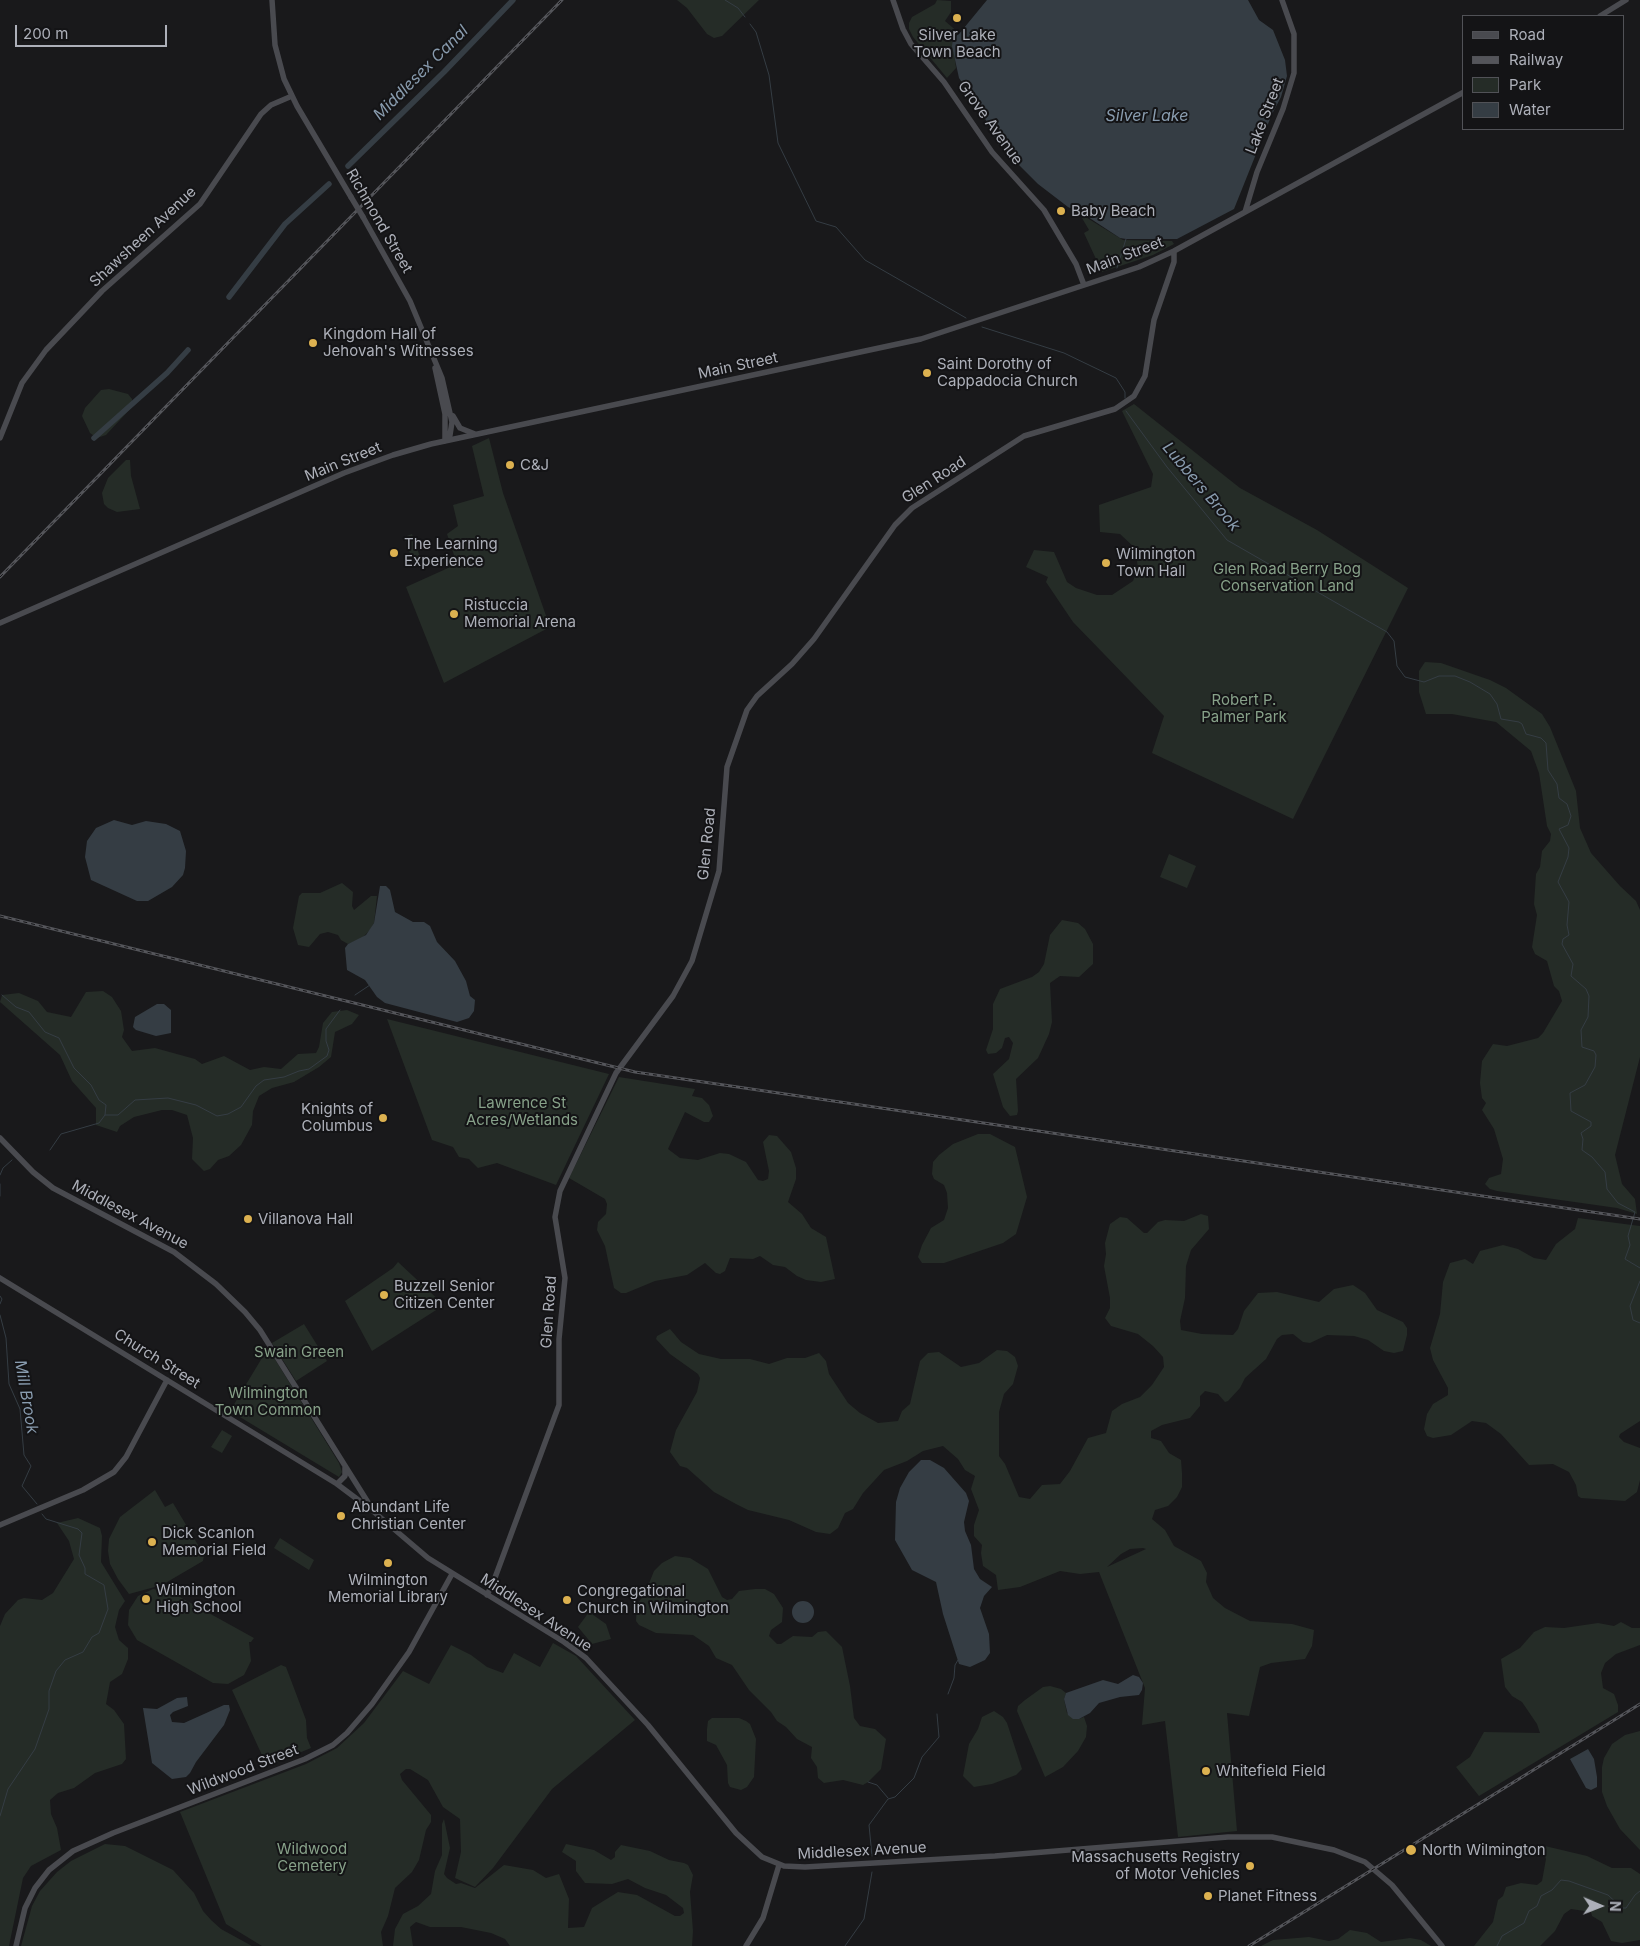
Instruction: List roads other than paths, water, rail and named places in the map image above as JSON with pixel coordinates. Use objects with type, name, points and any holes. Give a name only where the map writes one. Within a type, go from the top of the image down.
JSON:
[{"type":"street","points":[[272,0],[275,45],[281,70],[292,96]]},
{"type":"street","name":"Grove Avenue","points":[[893,0],[903,29],[911,44],[944,82],[992,152],[1044,211],[1076,264],[1084,285]]},
{"type":"street","name":"Lake Street","points":[[1245,212],[1257,172],[1283,110],[1294,73],[1294,34],[1282,0]]},
{"type":"street","points":[[1602,15],[1626,0]]},
{"type":"street","name":"Main Street","points":[[0,623],[359,467],[411,450],[445,441],[921,339],[1142,266],[1174,251],[1462,93]]},
{"type":"street","name":"Richmond Street","points":[[292,96],[363,216],[410,301],[444,385],[451,410],[451,431],[445,441]]},
{"type":"street","name":"Shawsheen Avenue","points":[[0,438],[22,383],[46,350],[102,291],[200,204],[261,114],[271,105],[292,96]]},
{"type":"street","name":"Glen Road","points":[[487,1595],[560,1405],[559,1340],[565,1278],[555,1217],[560,1191],[616,1073],[669,1002],[692,961],[719,871],[727,767],[747,710],[757,696],[792,664],[814,639],[895,525],[912,508],[1024,436],[1115,409],[1134,396],[1145,376],[1154,320],[1174,262],[1174,251]]},
{"type":"street","name":"Richmond Street","points":[[434,364],[444,414],[445,441]]},
{"type":"street","points":[[451,410],[460,428],[467,432],[480,434]]},
{"type":"street","name":"Middlesex Avenue","points":[[0,1138],[33,1172],[54,1188],[174,1252],[222,1289],[260,1330],[374,1512],[412,1546],[452,1574],[564,1642],[586,1658],[648,1725],[740,1838],[762,1857],[779,1865],[796,1867],[839,1866],[995,1856],[1228,1837],[1272,1837],[1334,1850],[1365,1862],[1392,1885],[1442,1946]]},
{"type":"street","name":"Church Street","points":[[0,1278],[337,1484],[374,1512]]},
{"type":"street","points":[[0,1525],[83,1490],[114,1472],[126,1457],[167,1380]]},
{"type":"street","points":[[337,1484],[345,1476],[344,1466]]},
{"type":"street","name":"Wildwood Street","points":[[16,1946],[26,1908],[35,1888],[49,1870],[73,1852],[113,1833],[305,1759],[333,1745],[347,1733],[372,1704],[409,1652],[452,1574]]},
{"type":"street","points":[[746,1946],[763,1918],[779,1865]]},
{"type":"water","name":"Silver Lake","points":[[987,0],[1248,0],[1259,20],[1273,30],[1285,60],[1287,76],[1281,97],[1272,114],[1234,209],[1177,239],[1126,239],[1120,238],[1085,215],[1068,207],[1038,184],[999,145],[980,109],[959,78],[952,46],[953,38],[959,34]]},
{"type":"water","points":[[114,820],[132,825],[146,821],[166,824],[180,831],[186,851],[185,868],[183,875],[172,887],[148,901],[137,901],[91,880],[85,857],[87,841],[96,828]]},
{"type":"water","points":[[380,886],[386,886],[390,890],[395,912],[413,922],[424,922],[430,926],[437,942],[455,961],[466,981],[470,996],[475,1000],[474,1011],[469,1018],[457,1022],[385,1003],[377,997],[365,980],[347,970],[345,948],[348,944],[366,935],[374,923]]},
{"type":"water","points":[[157,1004],[164,1004],[171,1010],[171,1033],[156,1036],[136,1030],[133,1027],[135,1017]]},
{"type":"water","points":[[921,1460],[930,1460],[944,1468],[966,1493],[969,1501],[964,1522],[965,1531],[971,1545],[974,1569],[980,1579],[992,1587],[984,1596],[980,1608],[989,1634],[990,1653],[985,1660],[970,1667],[959,1664],[943,1614],[936,1582],[912,1570],[895,1540],[896,1502],[900,1488],[909,1472]]},
{"type":"water","points":[[803,1601],[813,1608],[814,1612],[807,1622],[803,1623],[793,1616],[792,1612],[799,1602]]},
{"type":"water","points":[[1133,1675],[1139,1677],[1143,1683],[1139,1695],[1120,1697],[1099,1703],[1090,1713],[1079,1719],[1073,1719],[1068,1715],[1064,1699],[1066,1693],[1103,1680],[1118,1684]]},
{"type":"water","points":[[187,1697],[188,1706],[170,1715],[172,1722],[184,1723],[224,1705],[229,1705],[230,1710],[224,1725],[190,1773],[186,1777],[172,1779],[152,1763],[143,1708],[157,1709],[177,1698]]},
{"type":"water","points":[[1588,1749],[1594,1759],[1597,1777],[1597,1787],[1591,1790],[1586,1788],[1570,1759]]},
{"type":"waterway","name":"Middlesex Canal","points":[[348,166],[444,72],[513,0]]},
{"type":"waterway","name":"Lubbers Brook","points":[[725,0],[738,8],[745,17]]},
{"type":"waterway","name":"Lubbers Brook","points":[[750,24],[756,32],[769,75],[778,143],[816,221],[836,227],[865,260],[966,318]]},
{"type":"waterway","name":"Middlesex Canal","points":[[229,297],[285,224],[329,184]]},
{"type":"waterway","points":[[1117,268],[1126,239]]},
{"type":"waterway","name":"Lubbers Brook","points":[[982,327],[1064,353],[1116,378],[1125,392],[1125,398]]},
{"type":"waterway","name":"Middlesex Canal","points":[[94,438],[167,373],[188,350]]},
{"type":"waterway","name":"Lubbers Brook","points":[[1126,411],[1167,467],[1227,540],[1387,632],[1394,641],[1397,666],[1405,677],[1424,682],[1439,676],[1455,676],[1470,682],[1490,694],[1497,704],[1501,719],[1519,722],[1522,724],[1526,734],[1541,738],[1546,743],[1548,770],[1557,784],[1559,798],[1567,804],[1571,816],[1568,825],[1559,829],[1569,848],[1568,857],[1558,882],[1569,902],[1567,925],[1569,935],[1563,939],[1562,944],[1573,964],[1571,976],[1586,989],[1589,996],[1588,1017],[1581,1030],[1582,1047],[1594,1051],[1596,1055],[1595,1067],[1585,1085],[1570,1093],[1571,1111],[1591,1122],[1591,1126],[1581,1133],[1583,1139],[1582,1150],[1592,1157],[1605,1172],[1607,1189],[1618,1203],[1635,1212],[1628,1236],[1630,1245],[1625,1259],[1640,1268]]},
{"type":"waterway","points":[[355,995],[370,985]]},
{"type":"waterway","name":"Mill Brook","points":[[2,995],[16,1007],[29,1012],[45,1032],[59,1038],[74,1068],[91,1085],[99,1100],[106,1105],[105,1115],[99,1123],[61,1134],[50,1150]]},
{"type":"waterway","points":[[105,1115],[118,1115],[135,1100],[168,1098],[196,1105],[217,1116],[228,1114],[241,1107],[256,1086],[264,1080],[284,1077],[309,1069],[327,1056],[329,1050],[326,1041],[326,1029],[340,1010]]},
{"type":"waterway","name":"Mill Brook","points":[[0,1175],[3,1168],[12,1160]]},
{"type":"waterway","name":"Mill Brook","points":[[0,1184],[0,1196]]},
{"type":"waterway","name":"Lubbers Brook","points":[[1640,1281],[1630,1306],[1633,1320],[1640,1323]]},
{"type":"waterway","name":"Mill Brook","points":[[0,1296],[2,1299],[0,1304]]},
{"type":"waterway","name":"Mill Brook","points":[[0,1315],[6,1338],[9,1384],[20,1409],[24,1455],[31,1466],[22,1486],[37,1504]]},
{"type":"waterway","name":"Mill Brook","points":[[0,1816],[8,1789],[35,1749],[49,1709],[49,1691],[56,1671],[65,1660],[83,1652],[92,1637],[99,1633],[108,1609],[104,1585],[85,1574],[85,1568],[79,1555],[82,1533],[78,1529],[46,1519],[42,1514]]},
{"type":"waterway","points":[[948,1694],[958,1660]]},
{"type":"waterway","points":[[872,1856],[869,1825],[888,1799],[895,1797],[914,1778],[922,1757],[939,1737],[937,1714]]},
{"type":"waterway","points":[[868,1782],[877,1785],[888,1798]]},
{"type":"waterway","points":[[845,1946],[864,1919],[872,1872]]},
{"type":"waterway","name":"Lubbers Brook","points":[[1497,1946],[1502,1936],[1524,1923],[1529,1911],[1537,1906],[1541,1896],[1552,1890],[1561,1880],[1608,1895],[1622,1908],[1626,1908],[1640,1891]]},
{"type":"railway","points":[[0,577],[562,0]]},
{"type":"railway","points":[[0,916],[635,1072],[1640,1219]]},
{"type":"railway","points":[[1249,1946],[1640,1704]]},
{"type":"place","name":"Silver Lake Town Beach","points":[[957,18]]},
{"type":"place","name":"Baby Beach","points":[[1061,211]]},
{"type":"place","name":"Kingdom Hall of Jehovah's Witnesses","points":[[313,343]]},
{"type":"place","name":"Saint Dorothy of Cappadocia Church","points":[[927,373]]},
{"type":"place","name":"C&J","points":[[510,465]]},
{"type":"place","name":"The Learning Experience","points":[[394,553]]},
{"type":"place","name":"Wilmington Town Hall","points":[[1106,563]]},
{"type":"place","name":"Ristuccia Memorial Arena","points":[[454,614]]},
{"type":"place","name":"Knights of Columbus","points":[[383,1118]]},
{"type":"place","name":"Villanova Hall","points":[[248,1219]]},
{"type":"place","name":"Buzzell Senior Citizen Center","points":[[384,1295]]},
{"type":"place","name":"Abundant Life Christian Center","points":[[341,1516]]},
{"type":"place","name":"Dick Scanlon Memorial Field","points":[[152,1542]]},
{"type":"place","name":"Wilmington Memorial Library","points":[[388,1563]]},
{"type":"place","name":"Wilmington High School","points":[[146,1599]]},
{"type":"place","name":"Congregational Church in Wilmington","points":[[567,1600]]},
{"type":"place","name":"Whitefield Field","points":[[1206,1771]]},
{"type":"place","name":"North Wilmington","points":[[1411,1850]]},
{"type":"place","name":"Massachusetts Registry of Motor Vehicles","points":[[1250,1866]]},
{"type":"place","name":"Planet Fitness","points":[[1208,1896]]},
{"type":"park label","name":"Glen Road Berry Bog Conservation Land","points":[[1287,578]]},
{"type":"park label","name":"Robert P. Palmer Park","points":[[1244,708]]},
{"type":"park label","name":"Lawrence St Acres/Wetlands","points":[[522,1112]]},
{"type":"park label","name":"Swain Green","points":[[299,1352]]},
{"type":"park label","name":"Wilmington Town Common","points":[[268,1402]]},
{"type":"park label","name":"Wildwood Cemetery","points":[[312,1858]]}]
